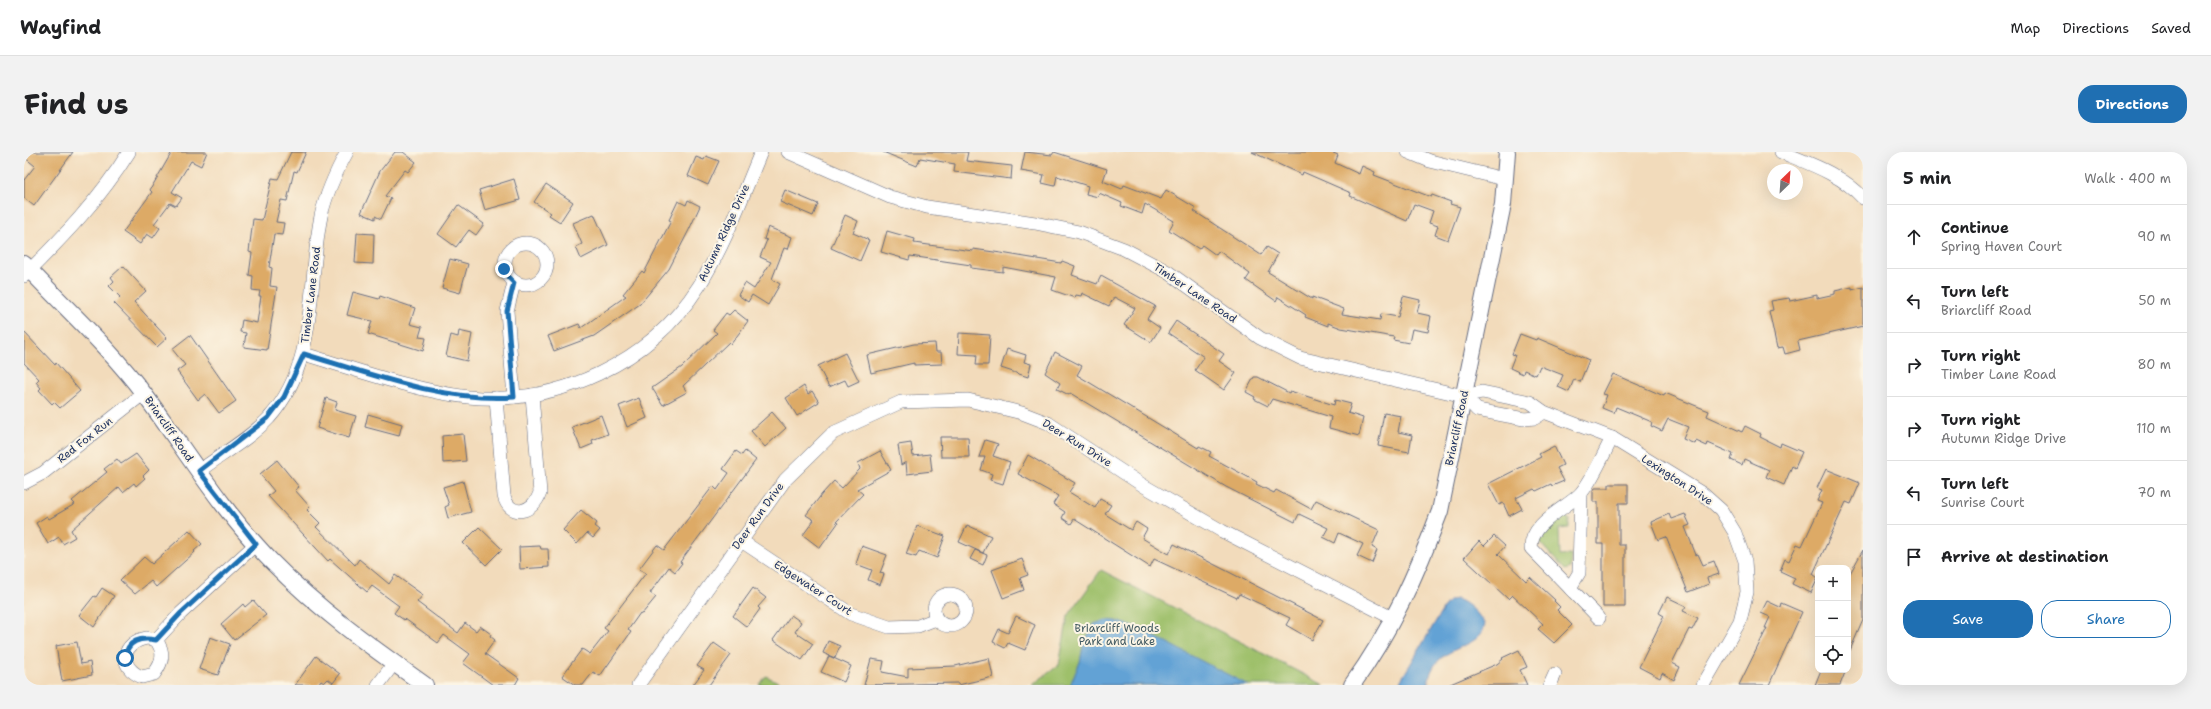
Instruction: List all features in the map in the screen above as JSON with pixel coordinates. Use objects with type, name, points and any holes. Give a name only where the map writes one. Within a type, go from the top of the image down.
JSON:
[{"type":"street","points":[[26,270],[90,208],[129,152]]},
{"type":"street","name":"Timber Lane Road","points":[[199,471],[268,418],[284,397],[304,354],[321,218],[328,192],[347,152]]},
{"type":"street","name":"Autumn Ridge Drive","points":[[304,354],[433,391],[467,396],[496,398],[532,395],[567,386],[606,370],[640,349],[672,320],[693,296],[709,269],[761,152]]},
{"type":"street","name":"Timber Lane Road","points":[[788,152],[898,199],[927,207],[1035,223],[1079,232],[1124,249],[1168,272],[1260,338],[1300,358],[1464,396]]},
{"type":"street","points":[[1408,152],[1430,161],[1504,179]]},
{"type":"street","name":"Briarcliff Road","points":[[1352,685],[1368,663],[1394,619],[1422,558],[1440,511],[1503,204],[1506,152]]},
{"type":"street","points":[[1781,152],[1825,169],[1843,181],[1863,198]]},
{"type":"street","name":"Briarcliff Road","points":[[26,270],[115,360],[144,393],[199,471],[256,544],[288,578],[330,615],[425,685]]},
{"type":"street","points":[[514,283],[507,311],[514,397]]},
{"type":"street","name":"Lexington Drive","points":[[1464,396],[1482,392],[1530,402],[1544,412],[1612,438],[1703,494],[1721,510],[1735,533],[1745,561],[1747,592],[1740,622],[1703,685]]},
{"type":"street","name":"Red Fox Run","points":[[24,483],[43,473],[144,393]]},
{"type":"street","points":[[496,398],[504,496],[509,506],[521,511],[528,510],[533,506],[540,493],[532,395]]},
{"type":"street","points":[[1464,396],[1477,410],[1524,419],[1535,418],[1544,412]]},
{"type":"street","name":"Deer Run Drive","points":[[638,685],[784,480],[834,433],[901,402],[968,400],[1022,413],[1048,423],[1144,486],[1222,531],[1394,619]]},
{"type":"street","points":[[1600,618],[1531,548],[1531,540],[1536,529],[1581,494],[1612,438]]},
{"type":"street","points":[[1570,588],[1579,573],[1581,494]]},
{"type":"street","name":"Edgewater Court","points":[[740,540],[851,614],[889,627],[918,626],[936,619]]},
{"type":"street","points":[[156,640],[181,613],[256,544]]},
{"type":"street","points":[[378,685],[394,663]]},
{"type":"green space","points":[[1563,515],[1569,519],[1569,528],[1559,529],[1560,556],[1571,555],[1570,568],[1565,570],[1541,544],[1542,535],[1547,527]]},
{"type":"green space","name":"Briarcliff Woods Park and Lake","points":[[1101,570],[1324,685],[1032,685],[1059,665],[1068,616]]},
{"type":"green space","points":[[766,676],[784,685],[759,685]]},
{"type":"water","points":[[1457,599],[1470,606],[1483,621],[1485,625],[1481,634],[1474,640],[1438,661],[1431,671],[1428,685],[1398,685],[1446,604],[1450,600]]},
{"type":"water","points":[[1106,620],[1116,621],[1136,627],[1248,685],[1070,685],[1080,662],[1083,646],[1094,624]]},
{"type":"building","points":[[24,152],[73,152],[34,206],[24,198],[24,180],[35,166],[24,157]]},
{"type":"building","points":[[172,152],[207,152],[201,166],[191,161],[172,192],[182,198],[176,206],[170,203],[154,224],[160,228],[153,238],[147,234],[140,244],[123,232],[152,192],[150,190]]},
{"type":"building","points":[[291,152],[306,152],[297,172],[294,171],[287,201],[281,200],[276,222],[284,223],[282,235],[274,234],[269,267],[272,268],[270,286],[277,287],[267,350],[244,347],[246,333],[240,332],[242,320],[257,323],[261,296],[259,296],[260,291],[252,290],[253,276],[249,275],[252,253],[249,252],[253,219],[262,220],[272,178],[278,179]]},
{"type":"building","points":[[395,152],[403,152],[416,162],[408,172],[405,170],[385,196],[391,198],[381,219],[375,216],[375,219],[361,213],[380,171]]},
{"type":"building","points":[[883,152],[968,152],[966,161],[1012,166],[1011,179],[954,172],[955,164],[920,158],[917,166]]},
{"type":"building","points":[[1025,152],[1052,155],[1054,152],[1107,169],[1103,181],[1122,189],[1124,185],[1161,199],[1166,190],[1196,208],[1194,211],[1261,255],[1267,247],[1278,254],[1268,272],[1312,299],[1312,297],[1344,309],[1342,314],[1380,320],[1381,314],[1398,317],[1403,296],[1420,300],[1417,313],[1431,316],[1428,332],[1412,329],[1409,343],[1393,340],[1394,337],[1341,328],[1328,323],[1328,326],[1305,317],[1306,315],[1278,297],[1276,301],[1246,280],[1250,274],[1219,251],[1216,255],[1202,245],[1199,249],[1169,230],[1174,221],[1145,204],[1142,214],[1121,206],[1122,203],[1099,193],[1098,197],[1086,194],[1088,186],[1057,176],[1055,186],[1042,183],[1044,175],[1021,171]]},
{"type":"building","points":[[1252,152],[1331,152],[1338,155],[1335,163],[1359,174],[1362,166],[1375,172],[1374,175],[1431,197],[1432,195],[1451,202],[1450,204],[1460,207],[1448,240],[1435,235],[1438,226],[1429,223],[1433,211],[1414,204],[1407,221],[1350,196],[1351,193],[1303,172],[1302,175]]},
{"type":"building","points":[[706,156],[719,161],[708,185],[688,176],[696,157],[704,160]]},
{"type":"building","points":[[514,179],[520,200],[485,210],[479,190]]},
{"type":"building","points":[[546,184],[573,202],[560,222],[549,215],[551,213],[534,202]]},
{"type":"building","points":[[785,190],[818,204],[813,216],[780,202]]},
{"type":"building","points":[[688,200],[700,206],[689,230],[669,269],[640,304],[594,336],[554,351],[548,336],[579,324],[581,328],[626,296],[623,294],[642,271],[644,273],[671,221],[669,220],[678,201],[686,205]]},
{"type":"building","points":[[458,205],[484,224],[476,235],[469,230],[456,247],[438,234]]},
{"type":"building","points":[[594,214],[608,245],[581,259],[576,247],[582,244],[573,223]]},
{"type":"building","points":[[845,215],[858,221],[853,233],[869,240],[860,261],[831,248]]},
{"type":"building","points":[[768,227],[792,237],[788,249],[784,248],[772,279],[780,284],[768,305],[752,295],[748,302],[738,295],[745,283],[754,289],[771,262],[760,257],[767,240],[764,239]]},
{"type":"building","points":[[887,231],[915,239],[914,243],[973,251],[973,249],[1061,263],[1062,261],[1075,266],[1072,275],[1097,284],[1101,276],[1155,306],[1147,319],[1160,328],[1151,342],[1124,325],[1135,308],[1114,297],[1109,306],[1082,293],[1081,296],[1076,295],[1075,298],[1052,290],[1056,277],[1003,267],[1003,272],[971,268],[971,265],[910,256],[909,260],[881,252]]},
{"type":"building","points":[[357,233],[374,234],[373,264],[355,263]]},
{"type":"building","points":[[450,259],[468,264],[460,293],[442,288]]},
{"type":"building","points":[[123,266],[146,291],[134,302],[167,338],[157,347],[114,303],[120,297],[109,286],[114,281],[111,277]]},
{"type":"building","points":[[1852,287],[1852,290],[1863,287],[1863,326],[1798,341],[1800,350],[1785,354],[1783,347],[1777,348],[1769,311],[1773,310],[1771,301],[1789,298],[1790,301],[1817,295],[1817,298],[1835,294],[1835,291]]},
{"type":"building","points":[[353,292],[379,299],[380,296],[415,308],[410,324],[422,327],[419,337],[426,338],[423,351],[368,334],[372,321],[347,315]]},
{"type":"building","points":[[734,310],[748,321],[731,344],[729,342],[683,386],[687,392],[663,405],[652,388],[682,367],[717,333],[713,330],[726,313],[729,315]]},
{"type":"building","points":[[1176,321],[1224,354],[1219,361],[1236,373],[1224,390],[1195,370],[1204,357],[1168,333]]},
{"type":"building","points":[[459,331],[472,334],[467,361],[446,356],[451,335],[458,337]]},
{"type":"building","points":[[24,332],[55,365],[56,363],[80,391],[60,408],[54,402],[52,404],[39,390],[41,388],[36,382],[39,379],[24,363]]},
{"type":"building","points":[[959,333],[990,335],[988,365],[976,365],[977,355],[958,354]]},
{"type":"building","points":[[1520,334],[1536,340],[1537,338],[1589,360],[1580,382],[1574,379],[1569,392],[1558,387],[1563,375],[1540,366],[1536,375],[1524,370],[1523,374],[1510,368],[1515,355],[1512,354]]},
{"type":"building","points":[[190,335],[236,401],[219,413],[205,394],[198,400],[177,371],[185,365],[172,349]]},
{"type":"building","points":[[935,343],[936,352],[941,352],[942,364],[914,365],[914,363],[871,373],[867,355],[914,344]]},
{"type":"building","points":[[1007,349],[1026,355],[1024,362],[1031,364],[1028,377],[1001,368]]},
{"type":"building","points":[[1055,352],[1082,366],[1077,375],[1198,448],[1199,446],[1211,452],[1209,456],[1257,482],[1256,484],[1274,493],[1276,490],[1311,509],[1316,500],[1379,530],[1372,547],[1377,550],[1372,563],[1357,556],[1363,544],[1339,533],[1335,543],[1323,537],[1328,528],[1299,514],[1295,522],[1226,487],[1070,393],[1069,395],[1057,389],[1060,383],[1045,373]]},
{"type":"building","points":[[845,353],[859,381],[848,386],[845,380],[829,387],[818,366]]},
{"type":"building","points":[[1613,374],[1664,396],[1665,393],[1709,411],[1707,416],[1742,432],[1745,426],[1761,434],[1760,437],[1780,447],[1781,443],[1802,452],[1795,468],[1792,466],[1784,485],[1766,477],[1769,470],[1744,459],[1742,465],[1731,460],[1733,454],[1708,443],[1707,446],[1696,441],[1695,444],[1683,439],[1688,427],[1668,419],[1662,431],[1651,426],[1652,422],[1616,407],[1614,413],[1602,408],[1607,395],[1603,394]]},
{"type":"building","points":[[1254,377],[1258,377],[1289,393],[1290,391],[1334,405],[1335,400],[1351,404],[1348,413],[1363,418],[1359,436],[1329,428],[1331,417],[1272,399],[1268,406],[1254,399],[1255,397],[1246,392]]},
{"type":"building","points":[[804,386],[808,394],[812,391],[819,402],[797,416],[786,398]]},
{"type":"building","points":[[326,398],[337,402],[335,410],[356,416],[349,438],[317,428]]},
{"type":"building","points":[[639,398],[647,418],[627,427],[619,406]]},
{"type":"building","points":[[772,412],[786,428],[765,447],[751,431]]},
{"type":"building","points":[[1384,413],[1401,416],[1398,432],[1412,435],[1409,452],[1378,446]]},
{"type":"building","points":[[368,414],[402,424],[399,436],[365,427]]},
{"type":"building","points":[[601,415],[608,434],[592,440],[593,444],[581,449],[572,427]]},
{"type":"building","points":[[463,434],[466,461],[443,463],[442,436]]},
{"type":"building","points":[[940,437],[968,437],[969,457],[941,457]]},
{"type":"building","points":[[985,440],[998,444],[993,456],[1010,462],[1003,484],[990,480],[992,474],[981,470],[985,457],[979,457]]},
{"type":"building","points":[[911,443],[913,456],[930,454],[932,471],[907,474],[906,462],[901,465],[898,445]]},
{"type":"building","points":[[1554,446],[1563,465],[1557,468],[1564,481],[1552,486],[1551,484],[1536,491],[1534,489],[1516,498],[1522,509],[1509,516],[1503,503],[1499,505],[1488,484],[1541,457],[1539,454]]},
{"type":"building","points":[[736,451],[742,455],[745,451],[756,460],[680,562],[682,563],[675,572],[669,567],[650,593],[656,597],[642,614],[640,613],[628,630],[631,632],[600,676],[593,672],[583,685],[575,685],[562,676],[582,649],[590,654],[608,631],[604,628],[646,573],[639,569],[657,545],[664,550],[713,486],[717,490],[729,473],[723,469]]},
{"type":"building","points":[[880,451],[891,470],[857,489],[863,494],[836,522],[838,523],[820,548],[803,535],[814,520],[806,515],[834,481],[842,488],[860,469],[858,463]]},
{"type":"building","points":[[136,454],[149,470],[143,476],[145,478],[136,486],[134,483],[123,492],[119,487],[71,530],[75,537],[63,544],[59,537],[48,544],[36,523],[47,516],[49,519],[75,504],[72,501],[107,472],[104,469],[117,459],[121,464]]},
{"type":"building","points":[[1028,455],[1075,483],[1069,492],[1095,508],[1100,499],[1111,505],[1105,514],[1131,530],[1136,522],[1147,529],[1142,538],[1169,554],[1174,544],[1323,620],[1312,640],[1286,625],[1290,618],[1239,594],[1237,598],[1154,559],[1150,567],[1074,519],[1071,524],[1062,518],[1065,512],[1053,504],[1058,496],[1018,474]]},
{"type":"building","points":[[277,460],[299,487],[295,490],[310,507],[307,510],[320,523],[316,527],[355,565],[359,559],[389,584],[395,575],[423,595],[417,602],[458,633],[465,623],[476,631],[480,626],[491,634],[490,636],[495,640],[485,654],[519,678],[515,685],[493,685],[463,663],[470,654],[444,635],[438,643],[405,619],[404,620],[394,613],[399,606],[372,586],[367,592],[330,559],[328,561],[268,496],[274,491],[260,474]]},
{"type":"building","points":[[1826,469],[1860,483],[1851,504],[1846,502],[1817,565],[1815,565],[1813,574],[1815,576],[1815,584],[1811,593],[1792,584],[1795,578],[1780,571],[1785,559],[1789,561],[1797,544],[1802,546],[1822,503],[1817,501],[1822,490],[1817,488]]},
{"type":"building","points":[[463,481],[471,512],[448,518],[445,507],[449,505],[443,487]]},
{"type":"building","points":[[1609,484],[1628,484],[1628,503],[1619,503],[1619,545],[1625,545],[1625,607],[1603,607],[1603,544],[1598,544],[1598,502],[1593,502],[1593,491],[1595,488],[1609,488]]},
{"type":"building","points":[[581,510],[597,523],[595,526],[600,530],[593,538],[587,533],[577,544],[563,530]]},
{"type":"building","points":[[1669,514],[1671,519],[1685,514],[1690,525],[1685,527],[1696,555],[1698,554],[1703,565],[1714,561],[1719,574],[1707,578],[1709,584],[1688,592],[1666,537],[1658,540],[1651,522]]},
{"type":"building","points":[[967,525],[991,536],[983,553],[959,542]]},
{"type":"building","points":[[917,526],[945,536],[937,558],[919,551],[916,557],[906,554]]},
{"type":"building","points":[[479,527],[502,549],[486,565],[463,543]]},
{"type":"building","points":[[189,530],[202,544],[156,587],[151,581],[135,594],[120,580],[144,557],[152,564]]},
{"type":"building","points":[[1494,536],[1505,546],[1498,554],[1526,581],[1530,577],[1555,600],[1554,601],[1560,607],[1557,610],[1572,625],[1554,643],[1538,629],[1543,624],[1512,595],[1508,599],[1464,558],[1479,541],[1484,546]]},
{"type":"building","points":[[540,546],[541,549],[548,549],[549,567],[520,569],[519,547]]},
{"type":"building","points":[[862,546],[887,555],[880,573],[884,574],[880,585],[868,580],[872,570],[856,564]]},
{"type":"building","points":[[975,550],[987,555],[983,565],[970,559]]},
{"type":"building","points":[[1863,550],[1863,620],[1851,648],[1851,601],[1851,572]]},
{"type":"building","points":[[1022,559],[1028,575],[1020,578],[1024,590],[1003,598],[992,570]]},
{"type":"building","points":[[102,588],[114,596],[94,627],[79,615],[94,596],[96,597]]},
{"type":"building","points":[[753,588],[766,598],[758,607],[760,609],[747,627],[733,616]]},
{"type":"building","points":[[1667,597],[1686,606],[1683,611],[1698,618],[1692,630],[1689,629],[1672,663],[1680,667],[1674,680],[1662,673],[1660,678],[1639,667],[1664,616],[1659,613]]},
{"type":"building","points":[[253,600],[266,615],[234,640],[221,624],[243,604],[245,607]]},
{"type":"building","points":[[1767,601],[1780,607],[1781,603],[1802,612],[1769,685],[1739,685],[1767,628],[1765,628],[1770,617],[1761,613]]},
{"type":"building","points":[[791,615],[801,622],[795,632],[813,644],[802,660],[773,640]]},
{"type":"building","points":[[1016,616],[1035,625],[1025,650],[1008,643],[1005,648],[993,642],[999,629],[1008,633]]},
{"type":"building","points":[[210,637],[230,644],[218,675],[199,669]]},
{"type":"building","points":[[828,641],[840,646],[835,658],[823,653]]},
{"type":"building","points":[[77,642],[81,664],[90,662],[92,675],[62,681],[56,646]]},
{"type":"building","points":[[714,643],[731,655],[709,685],[693,685],[704,670],[697,666]]},
{"type":"building","points":[[1519,650],[1527,667],[1520,670],[1527,685],[1448,685],[1497,664],[1503,659],[1502,658]]},
{"type":"building","points":[[316,656],[340,674],[333,683],[328,679],[324,683],[321,681],[318,685],[295,685]]},
{"type":"building","points":[[829,656],[851,666],[844,682],[821,672]]},
{"type":"building","points":[[989,658],[993,677],[958,685],[958,683],[864,685],[871,659],[884,661],[882,672],[908,677],[908,668],[955,666]]},
{"type":"building","points":[[1820,673],[1845,673],[1840,685],[1815,685]]},
{"type":"route","points":[[125,658],[129,645],[137,640],[147,638],[156,640],[181,613],[256,544],[229,512],[199,471],[246,437],[268,418],[284,397],[304,354],[433,391],[467,396],[496,398],[514,397],[507,311],[514,283],[508,277],[504,269]]}]
